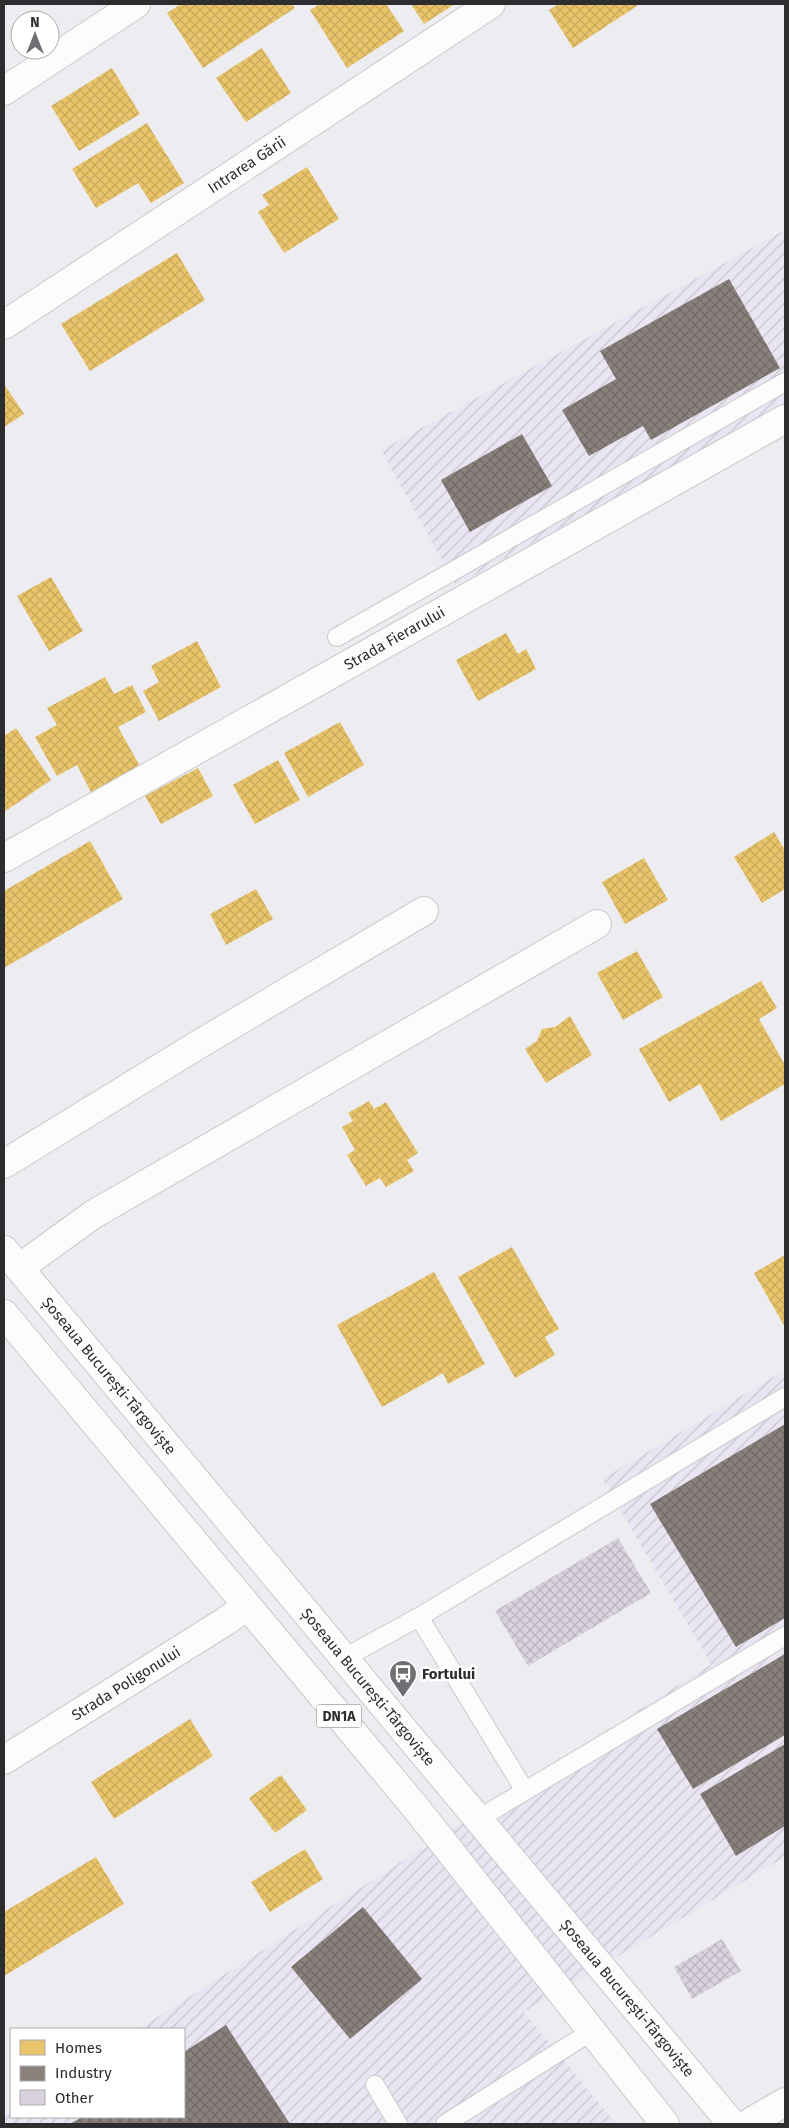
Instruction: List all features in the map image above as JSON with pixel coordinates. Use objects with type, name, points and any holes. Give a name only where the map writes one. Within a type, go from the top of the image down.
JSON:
[{"type":"street","points":[[4,91],[136,4]]},
{"type":"street","name":"Intrarea Gării","points":[[4,326],[491,4]]},
{"type":"street","name":"Strada Fierarului","points":[[4,858],[785,419]]},
{"type":"street","points":[[4,1164],[200,1043],[424,911]]},
{"type":"street","points":[[11,1259],[94,1214],[597,924]]},
{"type":"street","name":"Șoseaua București-Târgoviște","points":[[11,1259],[732,2124]]},
{"type":"street","name":"DN1A","points":[[4,1314],[416,1808],[665,2124]]},
{"type":"street","name":"Strada Poligonului","points":[[4,1760],[247,1606]]},
{"type":"street","points":[[747,2124],[785,2102]]},
{"type":"lane","points":[[337,637],[785,382]]},
{"type":"lane","points":[[344,1658],[419,1617],[785,1397]]},
{"type":"lane","points":[[419,1617],[525,1791]]},
{"type":"lane","points":[[478,1819],[785,1636]]},
{"type":"lane","points":[[445,2124],[592,2031]]},
{"type":"lane","points":[[375,2085],[398,2124]]},
{"type":"shaded area","points":[[785,230],[785,405],[456,585],[381,450]]},
{"type":"shaded area","points":[[785,1370],[785,1857],[524,2012],[616,2124],[4,2124],[4,2116],[10,2112],[10,2118],[185,2118],[185,2028],[141,2028],[711,1664],[602,1479]]},
{"type":"building: Homes","points":[[181,4],[292,4],[295,8],[203,68],[167,13]]},
{"type":"building: Homes","points":[[320,4],[386,4],[404,31],[347,68],[310,10]]},
{"type":"building: Homes","points":[[411,4],[455,4],[424,24]]},
{"type":"building: Homes","points":[[559,4],[636,4],[637,6],[573,48],[549,10]]},
{"type":"building: Homes","points":[[262,48],[291,93],[246,122],[216,78]]},
{"type":"building: Homes","points":[[112,68],[140,114],[79,151],[51,106]]},
{"type":"building: Homes","points":[[147,123],[184,183],[151,203],[138,183],[96,208],[72,169]]},
{"type":"building: Homes","points":[[307,167],[339,219],[284,253],[258,212],[269,205],[262,195]]},
{"type":"building: Homes","points":[[177,253],[205,300],[90,371],[61,324]]},
{"type":"building: Homes","points":[[4,384],[24,414],[4,427]]},
{"type":"building: Homes","points":[[51,577],[83,631],[49,651],[17,596]]},
{"type":"building: Homes","points":[[506,633],[518,654],[526,649],[536,669],[478,701],[456,660]]},
{"type":"building: Homes","points":[[197,641],[221,687],[159,721],[143,691],[159,682],[151,666]]},
{"type":"building: Homes","points":[[105,677],[114,694],[132,685],[146,712],[118,727],[141,768],[92,794],[77,765],[57,776],[35,737],[57,725],[47,708]]},
{"type":"building: Homes","points":[[340,722],[364,765],[308,797],[284,753]]},
{"type":"building: Homes","points":[[16,728],[51,780],[4,812],[4,736]]},
{"type":"building: Homes","points":[[278,760],[300,800],[255,824],[233,785]]},
{"type":"building: Homes","points":[[198,768],[213,796],[161,824],[145,796]]},
{"type":"building: Homes","points":[[774,832],[785,850],[785,889],[762,903],[734,857]]},
{"type":"building: Homes","points":[[90,841],[123,899],[4,968],[4,891]]},
{"type":"building: Homes","points":[[644,858],[668,900],[625,924],[602,882]]},
{"type":"building: Homes","points":[[256,889],[273,919],[226,945],[210,914]]},
{"type":"building: Homes","points":[[637,951],[663,997],[623,1020],[597,973]]},
{"type":"building: Homes","points":[[761,981],[777,1008],[759,1019],[785,1065],[785,1084],[721,1121],[700,1084],[669,1102],[639,1049]]},
{"type":"building: Homes","points":[[570,1016],[592,1055],[546,1083],[525,1049],[537,1041],[542,1029],[555,1027]]},
{"type":"building: Homes","points":[[369,1101],[374,1109],[386,1102],[418,1153],[407,1160],[414,1171],[386,1187],[380,1178],[366,1186],[347,1155],[355,1150],[342,1127],[353,1121],[348,1113]]},
{"type":"building: Homes","points":[[512,1247],[559,1329],[545,1337],[555,1355],[515,1378],[458,1277]]},
{"type":"building: Homes","points":[[785,1255],[785,1327],[754,1273]]},
{"type":"building: Homes","points":[[434,1272],[485,1364],[448,1384],[443,1373],[382,1407],[337,1325]]},
{"type":"building: Homes","points":[[190,1719],[213,1756],[114,1819],[91,1782]]},
{"type":"building: Homes","points":[[281,1775],[307,1810],[275,1833],[249,1798]]},
{"type":"building: Homes","points":[[305,1849],[323,1879],[270,1912],[251,1882]]},
{"type":"building: Homes","points":[[96,1857],[124,1904],[4,1976],[4,1912]]},
{"type":"building: Industry","points":[[729,279],[780,368],[651,440],[643,426],[589,456],[562,410],[616,379],[600,351]]},
{"type":"building: Industry","points":[[522,434],[552,486],[470,532],[441,480]]},
{"type":"building: Industry","points":[[785,1424],[785,1618],[736,1647],[650,1504]]},
{"type":"building: Industry","points":[[785,1654],[785,1735],[693,1789],[657,1729]]},
{"type":"building: Industry","points":[[785,1744],[785,1826],[736,1856],[700,1794]]},
{"type":"building: Industry","points":[[363,1907],[422,1979],[350,2039],[291,1967]]},
{"type":"building: Industry","points":[[226,2025],[290,2124],[70,2124],[80,2118],[185,2118],[185,2051]]},
{"type":"building: Other","points":[[618,1538],[651,1593],[528,1666],[495,1611]]},
{"type":"building: Other","points":[[722,1939],[741,1971],[692,1999],[674,1967]]},
{"type":"place","name":"Fortului","points":[[403,1698]]}]
